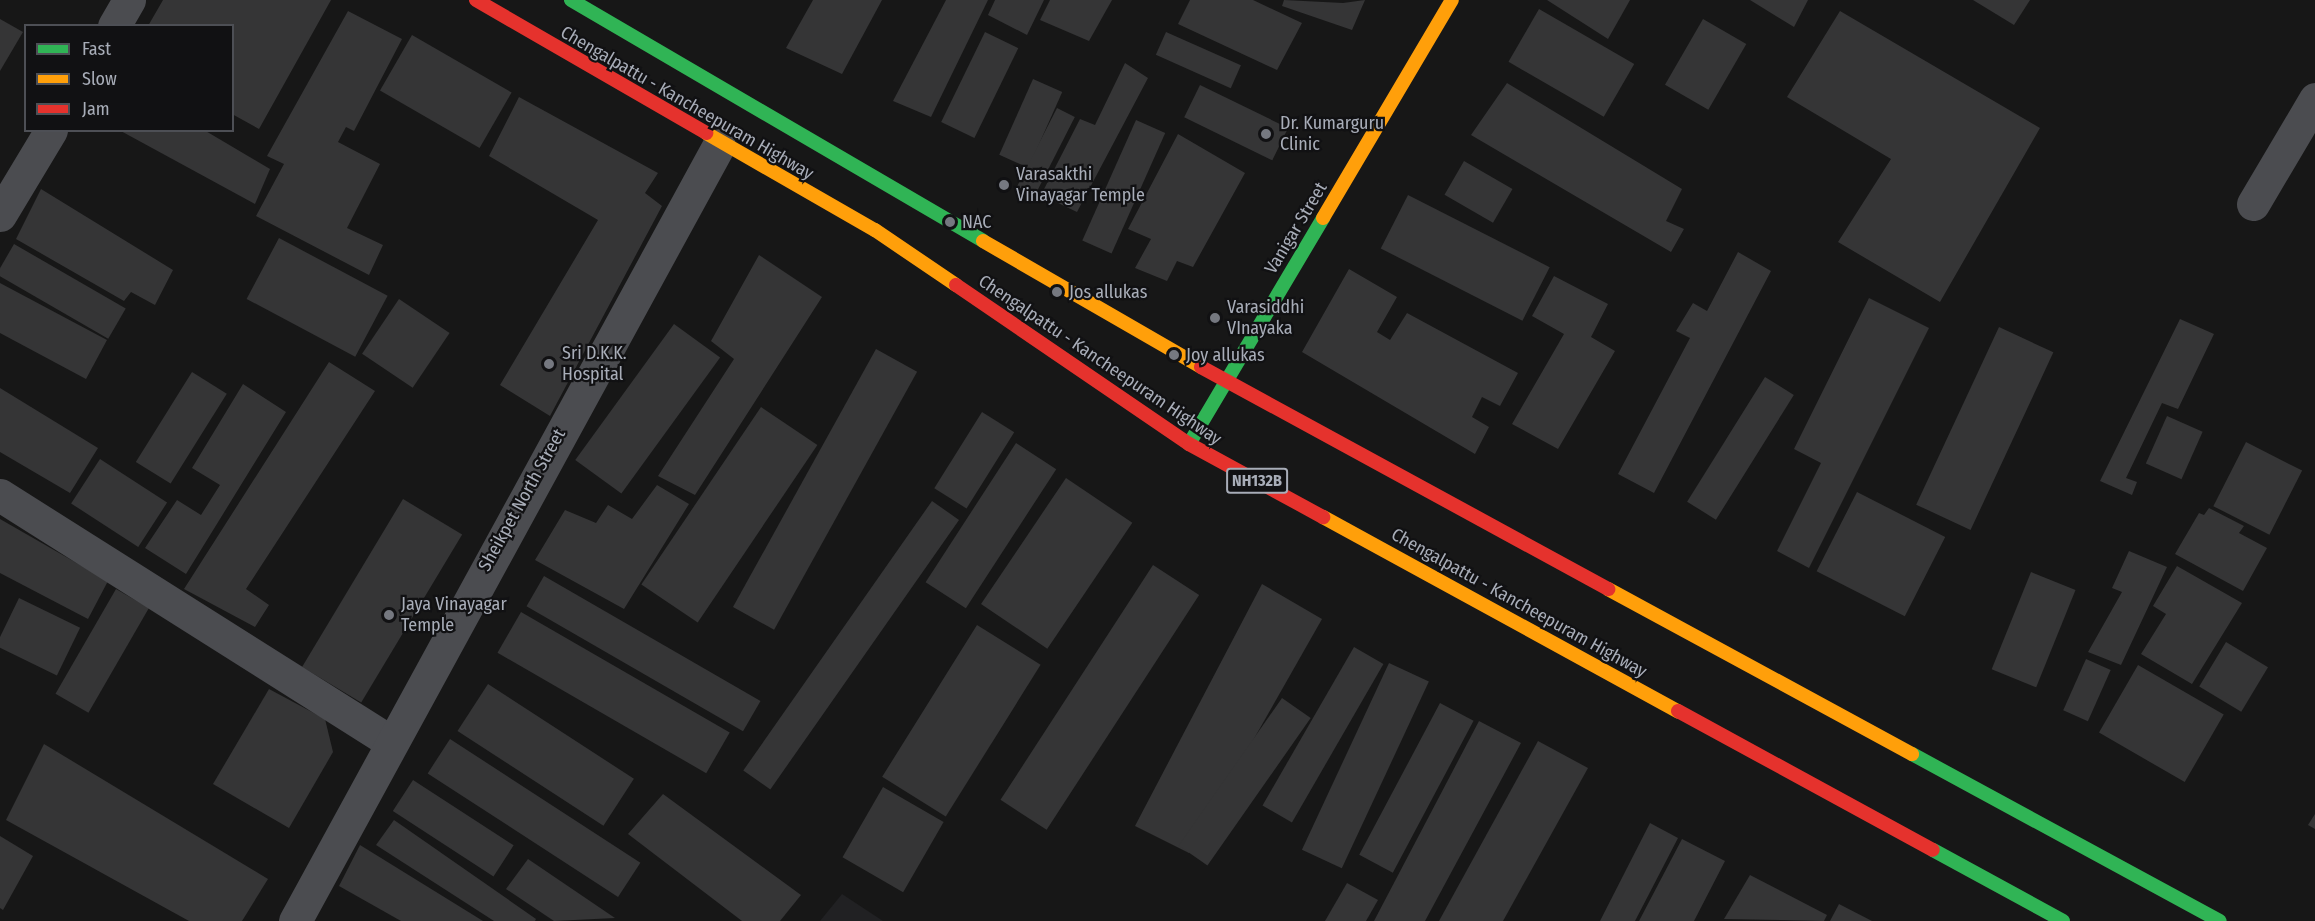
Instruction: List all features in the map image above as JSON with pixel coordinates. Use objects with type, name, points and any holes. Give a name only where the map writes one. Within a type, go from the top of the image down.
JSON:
[{"type":"main road","name":"Chengalpattu - Kancheepuram Highway","points":[[476,0],[718,145],[875,230],[1189,444],[2063,921]]},
{"type":"main road","points":[[571,0],[1226,382],[2220,921]]},
{"type":"main road","name":"Vanigar Street","points":[[1189,444],[1452,0]]},
{"type":"street","points":[[115,24],[129,0]]},
{"type":"street","points":[[2253,204],[2315,99]]},
{"type":"street","points":[[0,215],[50,132]]},
{"type":"street","name":"Sheikpet North Street","points":[[295,921],[389,741],[718,145]]},
{"type":"street","points":[[0,495],[389,741]]},
{"type":"shaded area","points":[[842,894],[883,921],[820,921]]},
{"type":"building","points":[[163,0],[331,0],[259,129],[234,115],[234,24],[149,24]]},
{"type":"building","points":[[813,0],[882,0],[842,74],[786,48]]},
{"type":"building","points":[[946,0],[988,0],[931,117],[893,101]]},
{"type":"building","points":[[995,0],[1044,0],[1027,35],[988,15]]},
{"type":"building","points":[[1050,0],[1112,0],[1089,41],[1040,20]]},
{"type":"building","points":[[1190,0],[1253,0],[1302,23],[1277,70],[1178,24]]},
{"type":"building","points":[[1284,0],[1343,3],[1365,0],[1352,30],[1282,6]]},
{"type":"building","points":[[1547,0],[1630,0],[1608,39]]},
{"type":"building","points":[[1750,0],[1808,0],[1794,27]]},
{"type":"building","points":[[1973,0],[2030,0],[2014,25]]},
{"type":"building","points":[[1539,9],[1634,64],[1604,117],[1508,62]]},
{"type":"building","points":[[348,11],[402,39],[354,131],[346,127],[338,142],[380,164],[347,228],[383,245],[369,275],[256,216],[284,164],[267,156]]},
{"type":"building","points":[[1840,11],[2040,128],[1940,302],[1838,242],[1891,159],[1787,97]]},
{"type":"building","points":[[0,19],[23,32],[0,71]]},
{"type":"building","points":[[1703,19],[1746,44],[1708,110],[1665,85]]},
{"type":"building","points":[[985,32],[1018,48],[974,138],[941,122]]},
{"type":"building","points":[[1166,32],[1241,65],[1231,88],[1156,55]]},
{"type":"building","points":[[412,35],[512,92],[480,148],[380,90]]},
{"type":"building","points":[[1125,63],[1148,78],[1077,212],[1041,195],[1080,119],[1095,125]]},
{"type":"building","points":[[1033,79],[1062,92],[1028,168],[999,155]]},
{"type":"building","points":[[1507,83],[1682,189],[1666,221],[1684,229],[1671,252],[1471,135]]},
{"type":"building","points":[[1200,85],[1288,128],[1272,160],[1184,117]]},
{"type":"building","points":[[519,97],[658,173],[645,193],[662,206],[550,416],[500,385],[598,220],[489,156]]},
{"type":"building","points":[[1057,108],[1075,117],[1035,195],[1017,186]]},
{"type":"building","points":[[1136,120],[1165,133],[1112,254],[1082,241]]},
{"type":"building","points":[[123,132],[207,132],[270,169],[255,204]]},
{"type":"building","points":[[1178,134],[1245,173],[1193,267],[1177,261],[1167,281],[1135,268],[1151,239],[1128,229]]},
{"type":"building","points":[[1464,161],[1512,189],[1493,223],[1444,195]]},
{"type":"building","points":[[41,189],[173,270],[155,305],[131,292],[124,301],[16,239]]},
{"type":"building","points":[[1408,195],[1550,267],[1522,321],[1381,248]]},
{"type":"building","points":[[279,238],[388,296],[355,357],[247,299]]},
{"type":"building","points":[[14,244],[126,308],[108,339],[0,276],[0,268]]},
{"type":"building","points":[[1738,252],[1771,271],[1654,493],[1618,474],[1690,338],[1676,331],[1693,303],[1707,311]]},
{"type":"building","points":[[759,255],[822,297],[695,495],[658,476],[734,359],[711,341]]},
{"type":"building","points":[[1349,269],[1397,297],[1377,332],[1390,340],[1407,313],[1518,373],[1500,406],[1482,397],[1472,417],[1489,427],[1475,454],[1302,352]]},
{"type":"building","points":[[1554,276],[1608,304],[1591,337],[1615,351],[1558,449],[1512,424],[1564,334],[1532,316]]},
{"type":"building","points":[[0,283],[107,340],[86,379],[0,333]]},
{"type":"building","points":[[1869,298],[1929,328],[1809,568],[1777,551],[1821,463],[1794,449]]},
{"type":"building","points":[[399,299],[450,333],[413,388],[362,354]]},
{"type":"building","points":[[2180,319],[2214,334],[2178,409],[2162,403],[2126,478],[2137,482],[2132,495],[2100,481]]},
{"type":"building","points":[[674,324],[720,358],[621,493],[575,460]]},
{"type":"building","points":[[1999,327],[2053,352],[1971,530],[1916,505]]},
{"type":"building","points":[[876,349],[917,372],[774,630],[733,607]]},
{"type":"building","points":[[329,362],[375,391],[246,589],[269,605],[255,627],[184,589]]},
{"type":"building","points":[[192,372],[227,394],[171,484],[136,462]]},
{"type":"building","points":[[1765,377],[1794,395],[1716,520],[1687,502]]},
{"type":"building","points":[[243,384],[286,412],[186,574],[145,548],[177,500],[201,515],[220,485],[192,468]]},
{"type":"building","points":[[0,388],[98,448],[70,493],[0,452]]},
{"type":"building","points":[[761,407],[817,445],[698,622],[641,584]]},
{"type":"building","points":[[982,412],[1014,432],[967,508],[934,488]]},
{"type":"building","points":[[2167,416],[2203,432],[2181,479],[2146,464]]},
{"type":"building","points":[[2246,442],[2302,471],[2269,535],[2213,506]]},
{"type":"building","points":[[1016,443],[1056,469],[966,608],[926,582]]},
{"type":"building","points":[[100,459],[167,503],[138,547],[71,503]]},
{"type":"building","points":[[1066,478],[1132,523],[1047,649],[981,604]]},
{"type":"building","points":[[657,485],[689,504],[624,609],[535,560],[565,510],[596,523],[608,505],[632,519]]},
{"type":"building","points":[[1857,492],[1945,537],[1905,616],[1817,571]]},
{"type":"building","points":[[403,499],[462,535],[361,703],[302,667]]},
{"type":"building","points":[[932,501],[959,520],[770,789],[743,771]]},
{"type":"building","points":[[2209,508],[2244,526],[2239,533],[2267,548],[2243,591],[2175,554],[2199,513],[2204,515]]},
{"type":"building","points":[[0,519],[108,581],[88,619],[0,573]]},
{"type":"building","points":[[2129,551],[2167,567],[2121,665],[2088,652],[2122,592],[2112,588]]},
{"type":"building","points":[[1153,565],[1199,595],[1047,830],[1001,800]]},
{"type":"building","points":[[2177,566],[2242,603],[2192,684],[2141,654],[2166,614],[2153,606]]},
{"type":"building","points":[[2031,572],[2076,590],[2036,687],[1992,669]]},
{"type":"building","points":[[544,576],[761,701],[743,731],[526,606]]},
{"type":"building","points":[[1262,584],[1322,619],[1189,853],[1135,826]]},
{"type":"building","points":[[116,589],[149,608],[88,713],[56,694]]},
{"type":"building","points":[[19,598],[80,628],[57,675],[0,648],[0,637]]},
{"type":"building","points":[[521,612],[730,732],[706,773],[498,653]]},
{"type":"building","points":[[977,625],[1041,665],[946,817],[882,777]]},
{"type":"building","points":[[2226,642],[2268,667],[2241,712],[2199,687]]},
{"type":"building","points":[[1354,647],[1383,664],[1292,822],[1262,805]]},
{"type":"building","points":[[2086,659],[2111,670],[2088,721],[2063,710]]},
{"type":"building","points":[[1389,663],[1429,682],[1342,868],[1302,850]]},
{"type":"building","points":[[2138,665],[2224,714],[2185,782],[2099,733]]},
{"type":"building","points":[[488,684],[634,779],[603,826],[458,731]]},
{"type":"building","points":[[269,689],[325,719],[333,752],[289,828],[213,784]]},
{"type":"building","points":[[1282,698],[1311,718],[1207,866],[1179,845]]},
{"type":"building","points":[[1440,703],[1474,721],[1393,873],[1359,855]]},
{"type":"building","points":[[1479,721],[1521,743],[1425,921],[1374,921]]},
{"type":"building","points":[[450,739],[640,863],[618,897],[428,773]]},
{"type":"building","points":[[1538,741],[1588,768],[1503,921],[1439,921]]},
{"type":"building","points":[[44,744],[268,879],[242,921],[189,921],[6,820]]},
{"type":"building","points":[[413,780],[514,845],[493,876],[393,811]]},
{"type":"building","points":[[883,787],[944,822],[903,892],[842,857]]},
{"type":"building","points":[[663,794],[801,895],[780,921],[742,921],[628,834]]},
{"type":"building","points":[[2315,814],[2315,829],[2308,825]]},
{"type":"building","points":[[394,820],[536,919],[535,921],[494,921],[376,845]]},
{"type":"building","points":[[1650,823],[1678,838],[1635,921],[1600,921]]},
{"type":"building","points":[[0,836],[33,856],[3,910],[0,908]]},
{"type":"building","points":[[1682,839],[1725,861],[1694,921],[1639,921]]},
{"type":"building","points":[[360,845],[483,921],[401,921],[339,886]]},
{"type":"building","points":[[528,859],[615,918],[554,921],[506,889]]},
{"type":"building","points":[[1750,875],[1827,915],[1824,921],[1724,919]]},
{"type":"building","points":[[1347,883],[1378,900],[1366,921],[1325,921]]},
{"type":"building","points":[[1839,904],[1872,921],[1830,921]]},
{"type":"traffic: fast","points":[[571,0],[983,241]]},
{"type":"traffic: fast","points":[[1189,444],[1323,218]]},
{"type":"traffic: fast","points":[[1912,754],[2220,921]]},
{"type":"traffic: fast","points":[[1933,850],[2063,921]]},
{"type":"traffic: slow","points":[[1323,218],[1452,0]]},
{"type":"traffic: slow","points":[[706,133],[875,230],[956,285]]},
{"type":"traffic: slow","points":[[983,241],[1201,367]]},
{"type":"traffic: slow","points":[[1323,517],[1678,711]]},
{"type":"traffic: slow","points":[[1608,589],[1912,754]]},
{"type":"traffic: jam","points":[[476,0],[706,133]]},
{"type":"traffic: jam","points":[[956,285],[1189,444],[1323,517]]},
{"type":"traffic: jam","points":[[1201,367],[1608,589]]},
{"type":"traffic: jam","points":[[1678,711],[1933,850]]},
{"type":"place","name":"Dr. Kumarguru Clinic","points":[[1266,134]]},
{"type":"place","name":"Varasakthi Vinayagar Temple","points":[[1004,185]]},
{"type":"place","name":"NAC","points":[[950,222]]},
{"type":"place","name":"Jos allukas","points":[[1057,292]]},
{"type":"place","name":"Varasiddhi VInayaka","points":[[1215,318]]},
{"type":"place","name":"Joy allukas","points":[[1174,355]]},
{"type":"place","name":"Sri D.K.K. Hospital","points":[[549,364]]},
{"type":"place","name":"Jaya Vinayagar Temple","points":[[389,615]]}]
